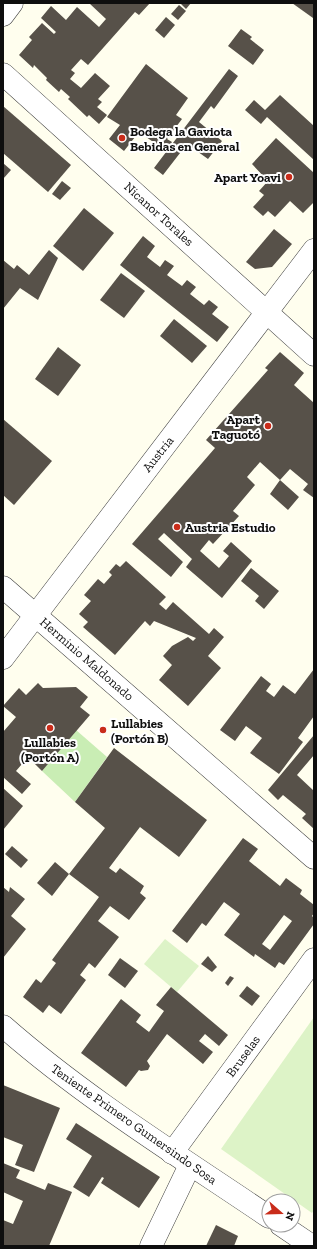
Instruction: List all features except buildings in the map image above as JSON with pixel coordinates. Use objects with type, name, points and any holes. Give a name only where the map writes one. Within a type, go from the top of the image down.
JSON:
[{"type":"street","points":[[3,15],[12,3]]},
{"type":"street","name":"Nicanor Torales","points":[[3,74],[314,355]]},
{"type":"street","name":"Austria","points":[[3,658],[314,250]]},
{"type":"street","name":"Herminio Maldonado","points":[[3,587],[36,614],[314,858]]},
{"type":"street","name":"Bruselas","points":[[172,1152],[314,959]]},
{"type":"street","name":"Teniente Primero Gumersindo Sosa","points":[[3,1026],[30,1050],[190,1165],[261,1212]]},
{"type":"street","points":[[152,1246],[190,1165]]},
{"type":"street","points":[[293,1233],[312,1246]]},
{"type":"green space","points":[[76,730],[107,757],[75,802],[42,771]]},
{"type":"green space","points":[[165,939],[199,966],[177,992],[144,964]]},
{"type":"green space","points":[[314,1017],[314,1210],[312,1213],[301,1205],[301,1193],[284,1193],[221,1149]]},
{"type":"place","name":"Bodega la Gaviota Bebidas en General","points":[[122,138]]},
{"type":"place","name":"Apart Yoavi","points":[[289,177]]},
{"type":"place","name":"Apart Taguotó","points":[[268,426]]},
{"type":"place","name":"Austria Estudio","points":[[177,527]]},
{"type":"place","name":"Lullabies (Portón A)","points":[[50,728]]},
{"type":"place","name":"Lullabies (Portón B)","points":[[103,730]]}]
